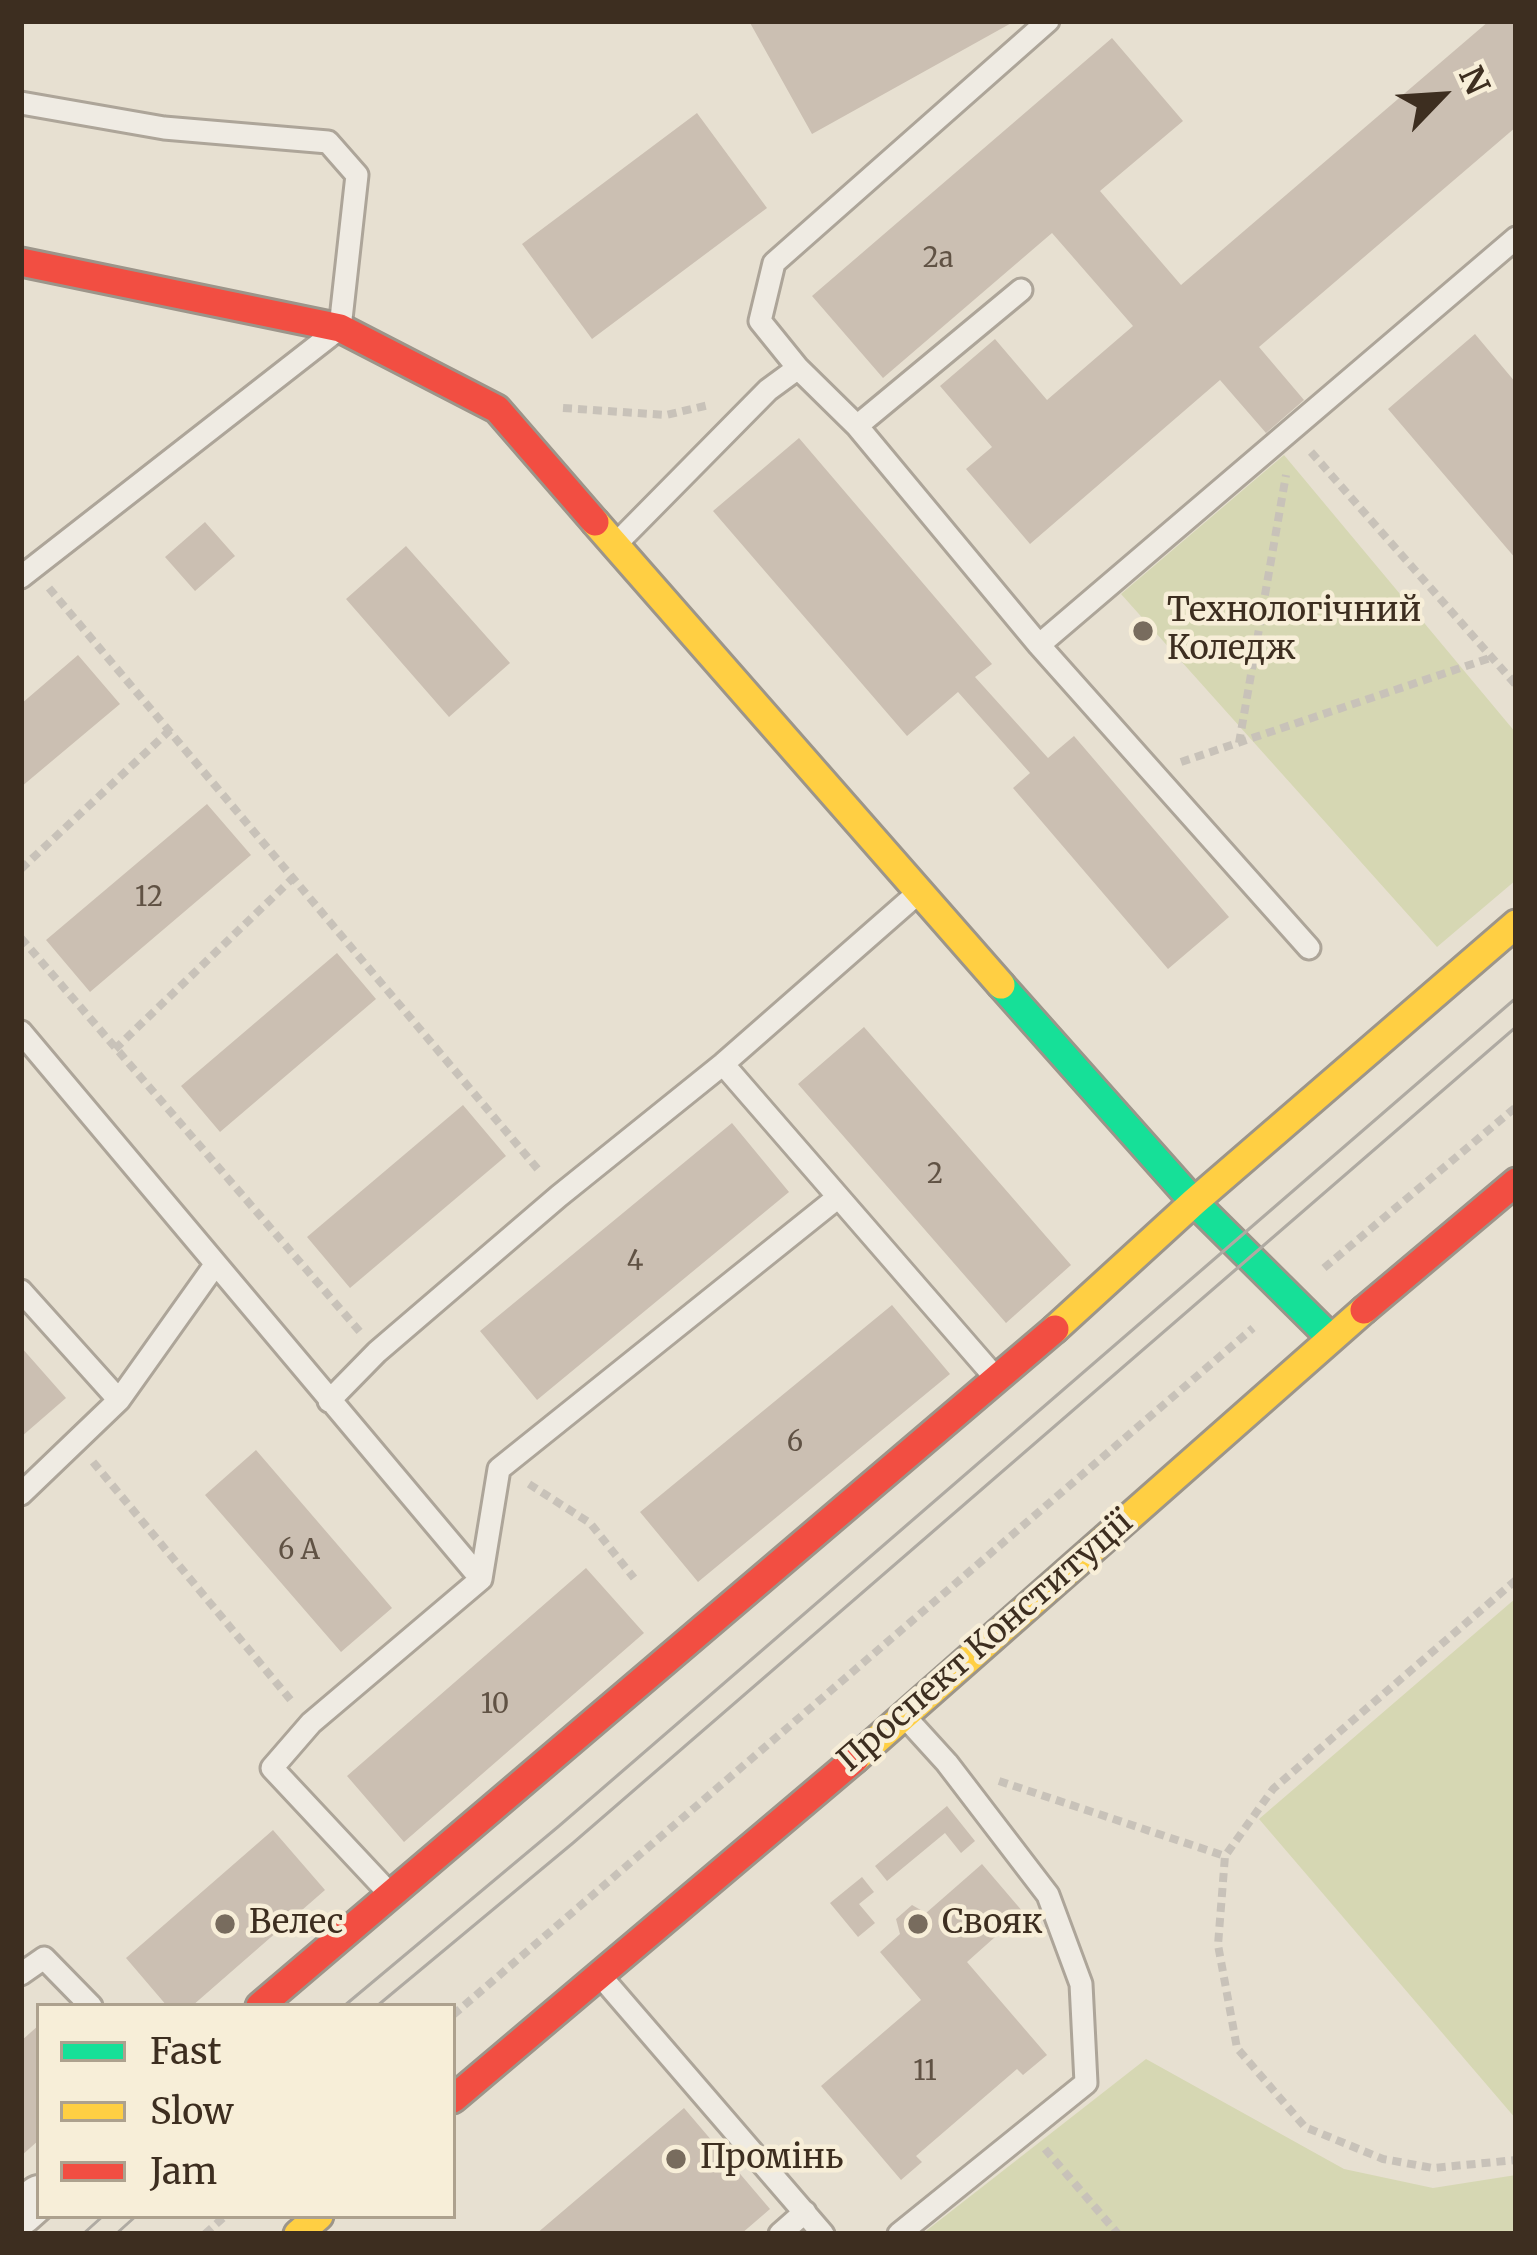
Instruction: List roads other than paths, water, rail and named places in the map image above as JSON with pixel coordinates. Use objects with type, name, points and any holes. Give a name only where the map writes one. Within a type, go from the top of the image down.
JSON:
[{"type":"street","points":[[21,262],[340,328],[497,409],[1194,1202],[1331,1338]]},
{"type":"street","points":[[263,2003],[998,1381],[1194,1202],[1516,924]]},
{"type":"street","name":"Проспект Конституції","points":[[456,2096],[905,1716],[1331,1338],[1516,1182]]},
{"type":"lane","points":[[1048,21],[774,263],[760,321],[798,368],[857,426],[1039,645],[1309,948]]},
{"type":"lane","points":[[21,103],[164,128],[328,142],[357,175],[340,328],[27,573]]},
{"type":"lane","points":[[1039,645],[1516,238]]},
{"type":"lane","points":[[857,426],[1021,290]]},
{"type":"lane","points":[[616,544],[768,390],[798,368]]},
{"type":"lane","points":[[329,1401],[377,1352],[723,1064],[919,893]]},
{"type":"lane","points":[[21,1032],[481,1579]]},
{"type":"lane","points":[[723,1064],[998,1381]]},
{"type":"lane","points":[[389,1894],[272,1768],[311,1724],[481,1579],[499,1468],[837,1198]]},
{"type":"lane","points":[[21,1494],[119,1400],[214,1265]]},
{"type":"lane","points":[[21,1291],[119,1400]]},
{"type":"lane","points":[[899,2234],[1086,2083],[1081,1984],[1048,1895],[905,1716]]},
{"type":"lane","points":[[21,1974],[44,1958],[89,2003]]},
{"type":"lane","points":[[599,1975],[824,2234]]},
{"type":"lane","points":[[779,2234],[805,2212]]},
{"type":"tram line","points":[[348,2003],[559,1826],[1516,998]]},
{"type":"tram line","points":[[381,2003],[573,1843],[1516,1027]]},
{"type":"tram line","points":[[83,2234],[100,2219]]},
{"type":"tram line","points":[[116,2234],[133,2219]]},
{"type":"place","name":"Технологічний Коледж","points":[[1143,631]]},
{"type":"place","name":"Велес","points":[[225,1924]]},
{"type":"place","name":"Свояк","points":[[918,1924]]},
{"type":"place","name":"Промінь","points":[[676,2159]]}]
